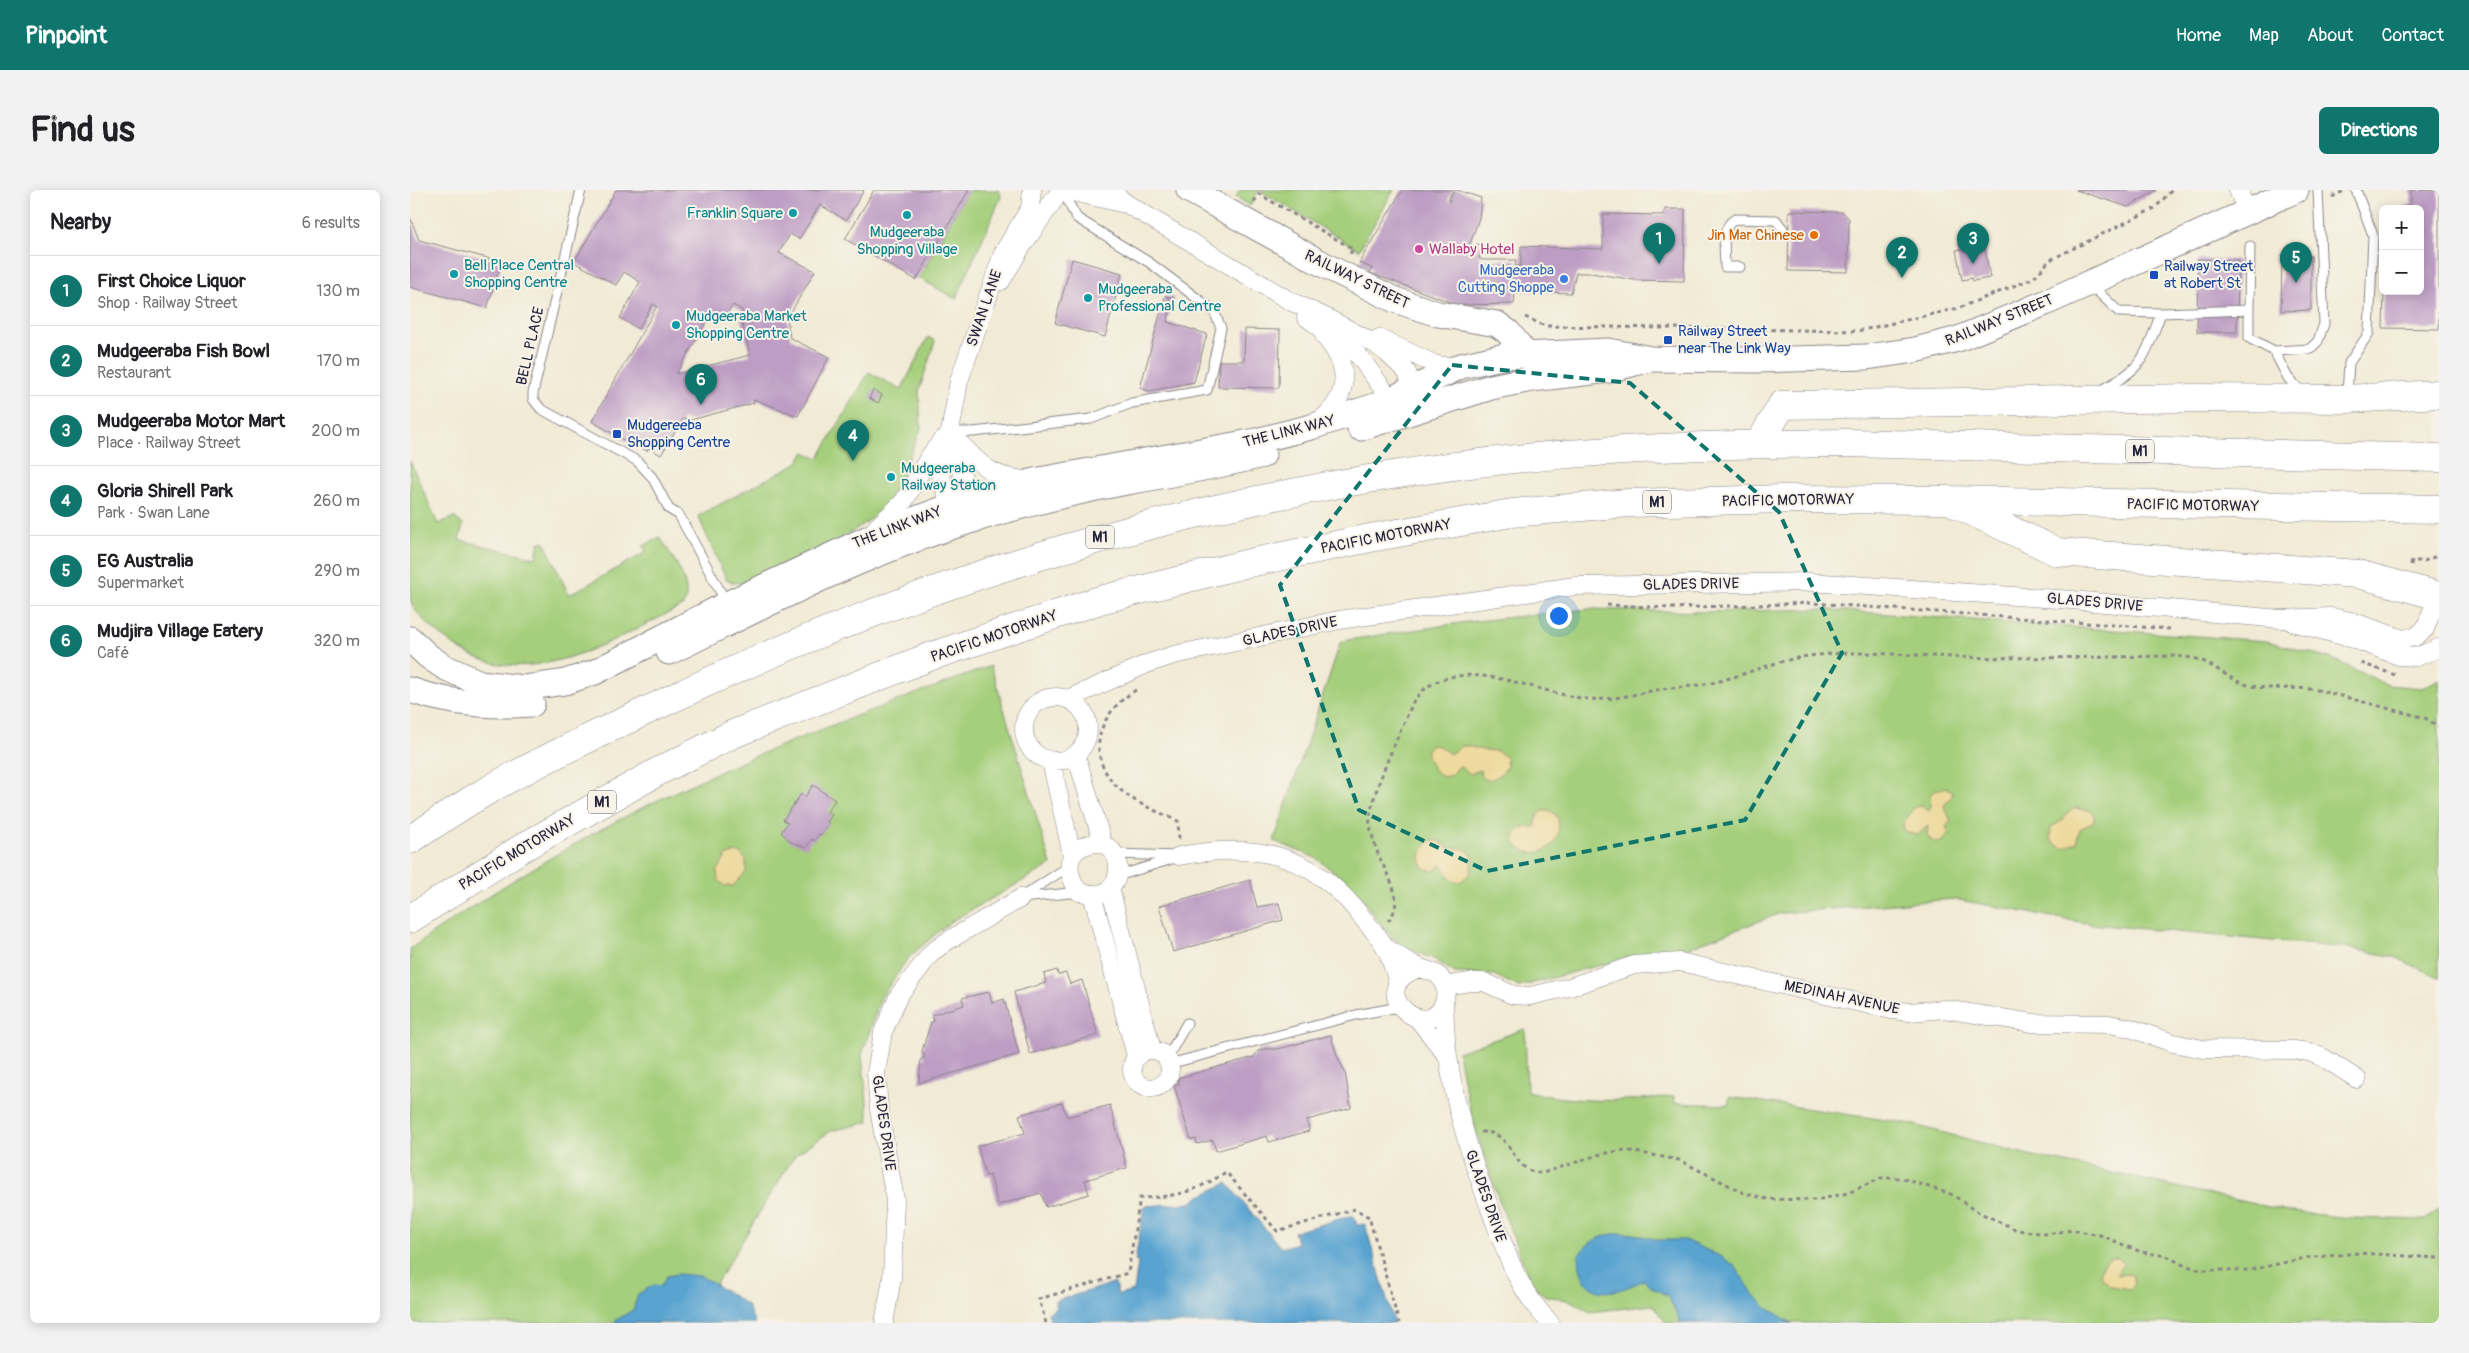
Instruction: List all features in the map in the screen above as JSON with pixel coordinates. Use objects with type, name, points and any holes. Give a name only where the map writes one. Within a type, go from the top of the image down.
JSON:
[{"type":"highway","points":[[1759,444],[1782,405],[2307,397],[2346,399],[2439,394]]},
{"type":"highway","name":"M1","points":[[410,840],[488,790],[633,717],[762,657],[922,594],[1086,541],[1275,496],[1396,474],[1508,459],[1613,450],[1759,444],[1848,443],[2439,458]]},
{"type":"highway","name":"PACIFIC MOTORWAY","points":[[410,918],[522,848],[658,770],[733,734],[929,657],[1100,600],[1249,563],[1512,513],[1629,503],[1786,499],[1946,500],[2439,509]]},
{"type":"highway","name":"M1","points":[[1946,500],[2057,552],[2358,574],[2439,595]]},
{"type":"main road","name":"RAILWAY STREET","points":[[1403,401],[1461,366],[1491,358],[1526,354],[1608,351],[1651,359],[1754,360],[1889,355],[1958,339],[2089,283],[2243,201],[2296,190]]},
{"type":"main road","name":"RAILWAY STREET","points":[[1194,191],[1341,263],[1378,293],[1422,310],[1497,324],[1508,332],[1526,354]]},
{"type":"main road","name":"RAILWAY STREET","points":[[1403,401],[1518,381],[1609,370],[1651,359]]},
{"type":"main road","name":"THE LINK WAY","points":[[410,639],[428,656],[461,676],[503,687],[535,688],[565,682],[595,672],[724,612],[857,542],[900,524],[961,510],[1034,481],[1256,441],[1403,401]]},
{"type":"main road","points":[[410,690],[455,701],[530,704],[556,700],[594,687],[724,612],[865,558],[961,510],[1012,509],[1125,482],[1212,467],[1254,457],[1403,401]]},
{"type":"street","name":"SWAN LANE","points":[[961,510],[942,476],[941,448],[950,435],[959,381],[1003,253],[1030,208],[1032,190]]},
{"type":"street","points":[[987,304],[1022,246],[1064,190]]},
{"type":"street","name":"RAILWAY STREET","points":[[1064,190],[1127,204]]},
{"type":"street","name":"RAILWAY STREET","points":[[1109,190],[1127,204],[1290,301],[1327,318],[1373,335],[1436,365],[1446,367],[1461,366]]},
{"type":"street","name":"RAILWAY STREET","points":[[1290,301],[1333,347],[1341,361],[1344,373],[1343,392],[1339,402],[1311,427]]},
{"type":"street","name":"RAILWAY STREET","points":[[1302,314],[1359,356],[1403,401]]},
{"type":"street","name":"RAILWAY STREET","points":[[1327,318],[1387,353],[1407,372],[1403,401]]},
{"type":"street","name":"SWAN LANE","points":[[857,542],[900,506],[932,452],[950,435]]},
{"type":"street","points":[[950,435],[992,474],[1034,481]]},
{"type":"street","name":"GLADES DRIVE","points":[[1051,761],[1038,756],[1029,746],[1024,734],[1026,721],[1032,709],[1042,700],[1055,697],[1068,700],[1149,663],[1174,655],[1329,622],[1575,586],[1810,582],[2072,600],[2280,619],[2354,638],[2399,656],[2416,657],[2439,648]]},
{"type":"street","name":"GLADES DRIVE","points":[[2280,619],[2310,616],[2338,618],[2399,638],[2411,638],[2418,635],[2427,625],[2439,595]]},
{"type":"street","name":"GLADES DRIVE","points":[[1085,715],[1112,681]]},
{"type":"street","points":[[1068,700],[1078,706],[1085,715],[1088,726],[1088,737],[1076,755],[1064,761],[1051,761],[1070,861],[1071,880],[1086,893],[1156,1057]]},
{"type":"street","points":[[1076,755],[1109,849],[1119,865],[1114,882],[1156,1057]]},
{"type":"street","name":"GLADES DRIVE","points":[[1070,861],[1085,845],[1109,849]]},
{"type":"street","name":"GLADES DRIVE","points":[[1179,856],[1226,850],[1254,850],[1301,864],[1322,876],[1340,892],[1385,947],[1398,983],[1395,995],[1399,1007],[1407,1014],[1417,1018],[1448,1057]]},
{"type":"street","name":"GLADES DRIVE","points":[[1086,893],[1102,893],[1114,882]]},
{"type":"street","name":"GLADES DRIVE","points":[[884,1323],[892,1278],[895,1200],[879,1109],[876,1073],[883,1032],[899,995],[932,952],[948,940],[1021,898]]},
{"type":"street","name":"GLADES DRIVE","points":[[1385,947],[1420,968],[1430,970],[1439,976],[1444,994],[1448,1057],[1466,1136],[1477,1174],[1516,1279],[1532,1304],[1550,1323]]},
{"type":"street","name":"MEDINAH AVENUE","points":[[1444,994],[1470,982],[1484,982],[1513,995],[1530,996],[1570,986],[1634,965],[1680,962],[1892,1010],[1910,1012],[1944,1009],[2033,1023],[2110,1024],[2130,1028],[2173,1043],[2203,1049],[2294,1050],[2309,1052],[2357,1079]]},
{"type":"street","points":[[1398,983],[1407,972],[1420,968]]},
{"type":"street","points":[[1417,1018],[1433,1015],[1444,994]]},
{"type":"lane","name":"BELL PLACE","points":[[581,190],[533,399],[541,409],[637,461],[652,477],[669,509],[679,515],[724,612]]},
{"type":"lane","points":[[950,435],[1091,419],[1132,403],[1206,390],[1221,328],[1214,311],[1150,263],[1077,218],[1064,190]]},
{"type":"lane","points":[[2250,246],[2249,338],[2274,351],[2310,350],[2318,341],[2324,324],[2318,190]]},
{"type":"lane","points":[[2346,399],[2349,363],[2369,333],[2373,235],[2356,190]]},
{"type":"lane","points":[[1740,267],[1725,267],[1726,231],[1731,221],[1735,219],[1776,220],[1784,229]]},
{"type":"lane","points":[[2089,283],[2119,312],[2161,313],[2249,310]]},
{"type":"lane","points":[[2082,400],[2127,376],[2144,358],[2161,313]]},
{"type":"lane","points":[[2274,351],[2288,378],[2307,397]]},
{"type":"lane","name":"GLADES DRIVE","points":[[1109,849],[1179,856]]},
{"type":"lane","name":"GLADES DRIVE","points":[[1114,882],[1179,856]]},
{"type":"lane","name":"GLADES DRIVE","points":[[1021,898],[1070,861]]},
{"type":"lane","name":"GLADES DRIVE","points":[[1021,898],[1086,893]]},
{"type":"lane","points":[[1156,1057],[1399,1007]]},
{"type":"lane","points":[[1156,1057],[1187,1023]]},
{"type":"path","points":[[1517,312],[1537,324],[1545,326],[1858,331],[1960,308],[2031,279],[2045,263],[2052,259],[2156,208],[2172,190]]},
{"type":"path","points":[[1250,209],[1259,194],[1352,249],[1341,263]]},
{"type":"path","points":[[1600,605],[1672,608],[1813,603],[2180,629]]},
{"type":"path","points":[[1374,933],[1391,917],[1396,900],[1395,892],[1379,856],[1370,824],[1374,801],[1413,702],[1429,686],[1452,676],[1494,677],[1568,696],[1596,699],[1716,682],[1778,661],[1821,654],[1959,657],[2173,656],[2199,660],[2228,677],[2249,685],[2277,688],[2300,687],[2318,690],[2425,718],[2439,727]]},
{"type":"path","points":[[2359,661],[2394,675],[2406,676]]},
{"type":"path","points":[[1142,686],[1123,698],[1107,717],[1099,734],[1098,754],[1104,770],[1121,791],[1138,803],[1178,821],[1179,856]]},
{"type":"path","points":[[1466,1136],[1491,1132],[1499,1134],[1523,1166],[1536,1173],[1601,1154],[1625,1150],[1679,1160],[1744,1193],[1767,1199],[1825,1198],[1848,1193],[1882,1178],[1901,1178],[1953,1195],[1974,1210],[2017,1230],[2046,1234],[2072,1230],[2100,1235],[2141,1252],[2167,1256],[2180,1264],[2200,1270],[2250,1270],[2305,1258],[2359,1253],[2439,1258]]},
{"type":"path","points":[[1046,1323],[1039,1299],[1128,1273],[1140,1198],[1168,1197],[1187,1193],[1206,1185],[1226,1172],[1277,1231],[1355,1209],[1369,1217],[1399,1323]]},
{"type":"highlighted area","points":[[1452,365],[1630,383],[1779,512],[1842,653],[1745,820],[1487,871],[1359,810],[1280,585]]},
{"type":"green space","points":[[968,190],[999,190],[1001,197],[956,299],[919,278]]},
{"type":"green space","points":[[1240,190],[1259,190],[1250,206],[1236,197]]},
{"type":"green space","points":[[1259,190],[1394,190],[1359,250]]},
{"type":"green space","points":[[928,337],[935,341],[919,391],[921,428],[899,483],[887,503],[867,522],[839,540],[746,582],[734,583],[726,579],[698,516],[797,463],[805,452],[818,459],[869,372],[901,390]]},
{"type":"green space","points":[[410,461],[438,524],[454,517],[463,525],[459,540],[536,558],[539,543],[544,541],[569,595],[646,552],[643,546],[660,537],[684,580],[686,597],[683,606],[625,635],[563,659],[531,665],[500,664],[470,655],[428,624],[416,612],[411,602]]},
{"type":"green space","points":[[1589,609],[1703,612],[1818,609],[2266,641],[2330,658],[2388,685],[2422,688],[2439,679],[2439,978],[2395,957],[2348,948],[2091,924],[1954,899],[1781,913],[1679,951],[1633,956],[1519,987],[1494,975],[1455,973],[1434,959],[1406,948],[1386,931],[1351,885],[1316,858],[1274,841],[1341,641],[1467,622]]},
{"type":"green space","points":[[991,666],[1051,865],[950,922],[908,958],[880,999],[862,1055],[869,1122],[831,1131],[795,1155],[706,1300],[689,1323],[410,1323],[410,949],[508,884],[575,844],[644,807],[717,772],[795,740]]},
{"type":"green space","points":[[1525,1029],[1527,1092],[1546,1096],[1600,1100],[1674,1096],[1674,1103],[1728,1105],[1730,1097],[1906,1123],[2029,1155],[2292,1212],[2351,1218],[2425,1220],[2439,1209],[2439,1323],[1666,1323],[1653,1305],[1590,1312],[1571,1301],[1547,1296],[1539,1291],[1530,1281],[1488,1168],[1464,1082],[1458,1052]]},
{"type":"sand","points":[[1432,745],[1439,746],[1450,754],[1461,746],[1497,751],[1506,757],[1507,766],[1499,776],[1493,779],[1487,780],[1481,776],[1480,770],[1470,774],[1459,766],[1452,775],[1443,777],[1434,769],[1429,761],[1427,749]]},
{"type":"sand","points":[[1946,787],[1954,793],[1944,806],[1951,821],[1946,827],[1949,833],[1940,843],[1932,841],[1927,835],[1928,826],[1918,835],[1905,832],[1903,824],[1914,808],[1920,806],[1929,810],[1931,807],[1930,795],[1934,791]]},
{"type":"sand","points":[[2075,808],[2091,811],[2094,815],[2094,821],[2080,829],[2076,843],[2063,848],[2054,844],[2050,838],[2051,827],[2062,821]]},
{"type":"sand","points":[[1543,811],[1551,811],[1558,818],[1558,831],[1555,841],[1549,848],[1541,852],[1525,851],[1518,847],[1514,840],[1515,833],[1523,827],[1536,827],[1536,818]]},
{"type":"sand","points":[[1432,840],[1439,841],[1450,849],[1461,848],[1466,850],[1473,858],[1470,874],[1460,882],[1454,882],[1442,865],[1433,871],[1424,868],[1420,860],[1421,852]]},
{"type":"sand","points":[[736,852],[740,853],[746,860],[746,872],[733,886],[725,886],[718,880],[717,871],[727,855]]},
{"type":"sand","points":[[2118,1258],[2125,1264],[2118,1272],[2118,1275],[2128,1274],[2133,1276],[2135,1284],[2131,1289],[2110,1286],[2101,1276],[2105,1262]]},
{"type":"water","points":[[1227,1183],[1281,1248],[1297,1243],[1294,1232],[1350,1216],[1354,1216],[1357,1225],[1365,1224],[1394,1323],[1051,1323],[1048,1313],[1057,1308],[1055,1301],[1115,1283],[1118,1295],[1134,1291],[1138,1262],[1135,1261],[1144,1206],[1191,1203],[1200,1196]]},
{"type":"water","points":[[1618,1233],[1633,1234],[1659,1240],[1685,1240],[1722,1257],[1735,1266],[1752,1292],[1767,1308],[1792,1323],[1681,1323],[1668,1296],[1651,1287],[1644,1280],[1610,1292],[1592,1288],[1585,1281],[1579,1255],[1596,1240]]},
{"type":"water","points":[[678,1274],[701,1276],[735,1297],[747,1305],[755,1323],[615,1323],[616,1320],[633,1310],[638,1294],[654,1285],[661,1286],[667,1276]]},
{"type":"building","name":"Mudgeeraba Market Shopping Centre","points":[[616,190],[864,190],[846,220],[820,205],[799,239],[790,234],[779,253],[815,271],[787,319],[790,338],[829,357],[798,416],[756,400],[753,401],[754,403],[687,421],[686,418],[683,419],[661,455],[649,448],[647,451],[636,445],[635,447],[592,421],[657,306],[653,304],[638,329],[620,318],[640,282],[624,272],[616,285],[574,262]],"holes":[[[733,305],[743,311],[740,316],[750,355],[676,374],[707,321],[725,317]]]},
{"type":"building","name":"Mudgeeraba Shopping Village","points":[[874,190],[969,190],[916,280],[845,239]]},
{"type":"building","points":[[1402,190],[1452,190],[1448,201],[1450,201],[1454,190],[1481,198],[1479,218],[1469,247],[1474,252],[1477,244],[1484,246],[1479,258],[1482,260],[1516,260],[1515,266],[1521,266],[1521,246],[1603,249],[1603,214],[1664,215],[1665,209],[1685,209],[1684,281],[1635,280],[1591,273],[1576,273],[1571,293],[1515,291],[1514,304],[1453,305],[1453,303],[1370,273],[1372,268],[1359,263]]},
{"type":"building","points":[[2076,190],[2157,190],[2128,207]]},
{"type":"building","points":[[2411,190],[2439,191],[2439,329],[2383,328],[2384,295],[2424,295],[2424,205],[2411,205]]},
{"type":"building","points":[[1789,211],[1843,212],[1849,219],[1848,272],[1788,271]]},
{"type":"building","name":"Bell Place Central Shopping Centre","points":[[410,217],[419,240],[502,262],[487,308],[410,287]]},
{"type":"building","points":[[1983,238],[1990,278],[1973,281],[1972,278],[1962,280],[1956,250],[1963,249],[1962,242]]},
{"type":"building","points":[[2282,255],[2311,256],[2311,310],[2281,311]]},
{"type":"building","name":"Mudgeeraba Professional Centre","points":[[1072,259],[1122,273],[1105,337],[1055,323]]},
{"type":"building","points":[[2198,259],[2238,260],[2237,332],[2197,332]]},
{"type":"building","points":[[1165,296],[1174,298],[1167,322],[1207,334],[1194,382],[1149,391],[1140,388]]},
{"type":"building","points":[[1245,329],[1280,330],[1279,388],[1218,387],[1219,361],[1244,361]]},
{"type":"building","points":[[873,390],[882,395],[878,403],[869,398]]},
{"type":"building","points":[[813,785],[835,800],[827,812],[832,815],[827,822],[829,823],[821,835],[819,834],[814,841],[812,839],[806,848],[791,842],[781,832],[788,823],[783,820],[801,794],[805,797]]},
{"type":"building","points":[[1250,880],[1257,907],[1279,903],[1283,920],[1173,952],[1159,906]]},
{"type":"building","points":[[1057,970],[1058,975],[1066,973],[1070,984],[1082,980],[1098,1035],[1030,1054],[1014,992],[1046,983],[1044,974]]},
{"type":"building","points":[[989,992],[992,1003],[1004,999],[1019,1054],[919,1083],[921,1059],[925,1058],[922,1051],[931,1022],[934,1022],[932,1015],[964,1005],[962,998]]},
{"type":"building","points":[[1331,1035],[1337,1056],[1345,1072],[1351,1108],[1307,1120],[1309,1131],[1269,1142],[1267,1136],[1216,1151],[1213,1140],[1197,1144],[1196,1139],[1191,1140],[1174,1085],[1179,1084],[1178,1078],[1254,1057],[1258,1051],[1265,1049],[1278,1049]]},
{"type":"building","points":[[1062,1103],[1067,1117],[1110,1105],[1127,1168],[1085,1180],[1089,1194],[1046,1207],[1041,1193],[998,1205],[990,1175],[986,1176],[977,1146],[1025,1133],[1019,1115]]},
{"type":"place","name":"Franklin Square","points":[[793,213]]},
{"type":"place","name":"Mudgeeraba Shopping Village","points":[[907,215]]},
{"type":"place","name":"Jin Mar Chinese","points":[[1814,235]]},
{"type":"place","name":"Wallaby Hotel","points":[[1419,249]]},
{"type":"place","name":"First Choice Liquor","points":[[1659,264]]},
{"type":"place","name":"Mudgeeraba Motor Mart","points":[[1973,264]]},
{"type":"place","name":"Bell Place Central Shopping Centre","points":[[454,274]]},
{"type":"place","name":"Railway Street at Robert St","points":[[2154,275]]},
{"type":"place","name":"Mudgeeraba Fish Bowl","points":[[1902,278]]},
{"type":"place","name":"Mudgeeraba Cutting Shoppe","points":[[1564,279]]},
{"type":"place","name":"EG Australia","points":[[2296,283]]},
{"type":"place","name":"Mudgeeraba Professional Centre","points":[[1088,298]]},
{"type":"place","name":"Mudgeeraba Market Shopping Centre","points":[[676,325]]},
{"type":"place","name":"Railway Street near The Link Way","points":[[1668,340]]},
{"type":"place","name":"Mudjira Village Eatery","points":[[701,405]]},
{"type":"place","name":"Mudgereeba Shopping Centre","points":[[617,434]]},
{"type":"place","name":"Gloria Shirell Park","points":[[853,461]]},
{"type":"place","name":"Mudgeeraba Railway Station","points":[[891,477]]}]
